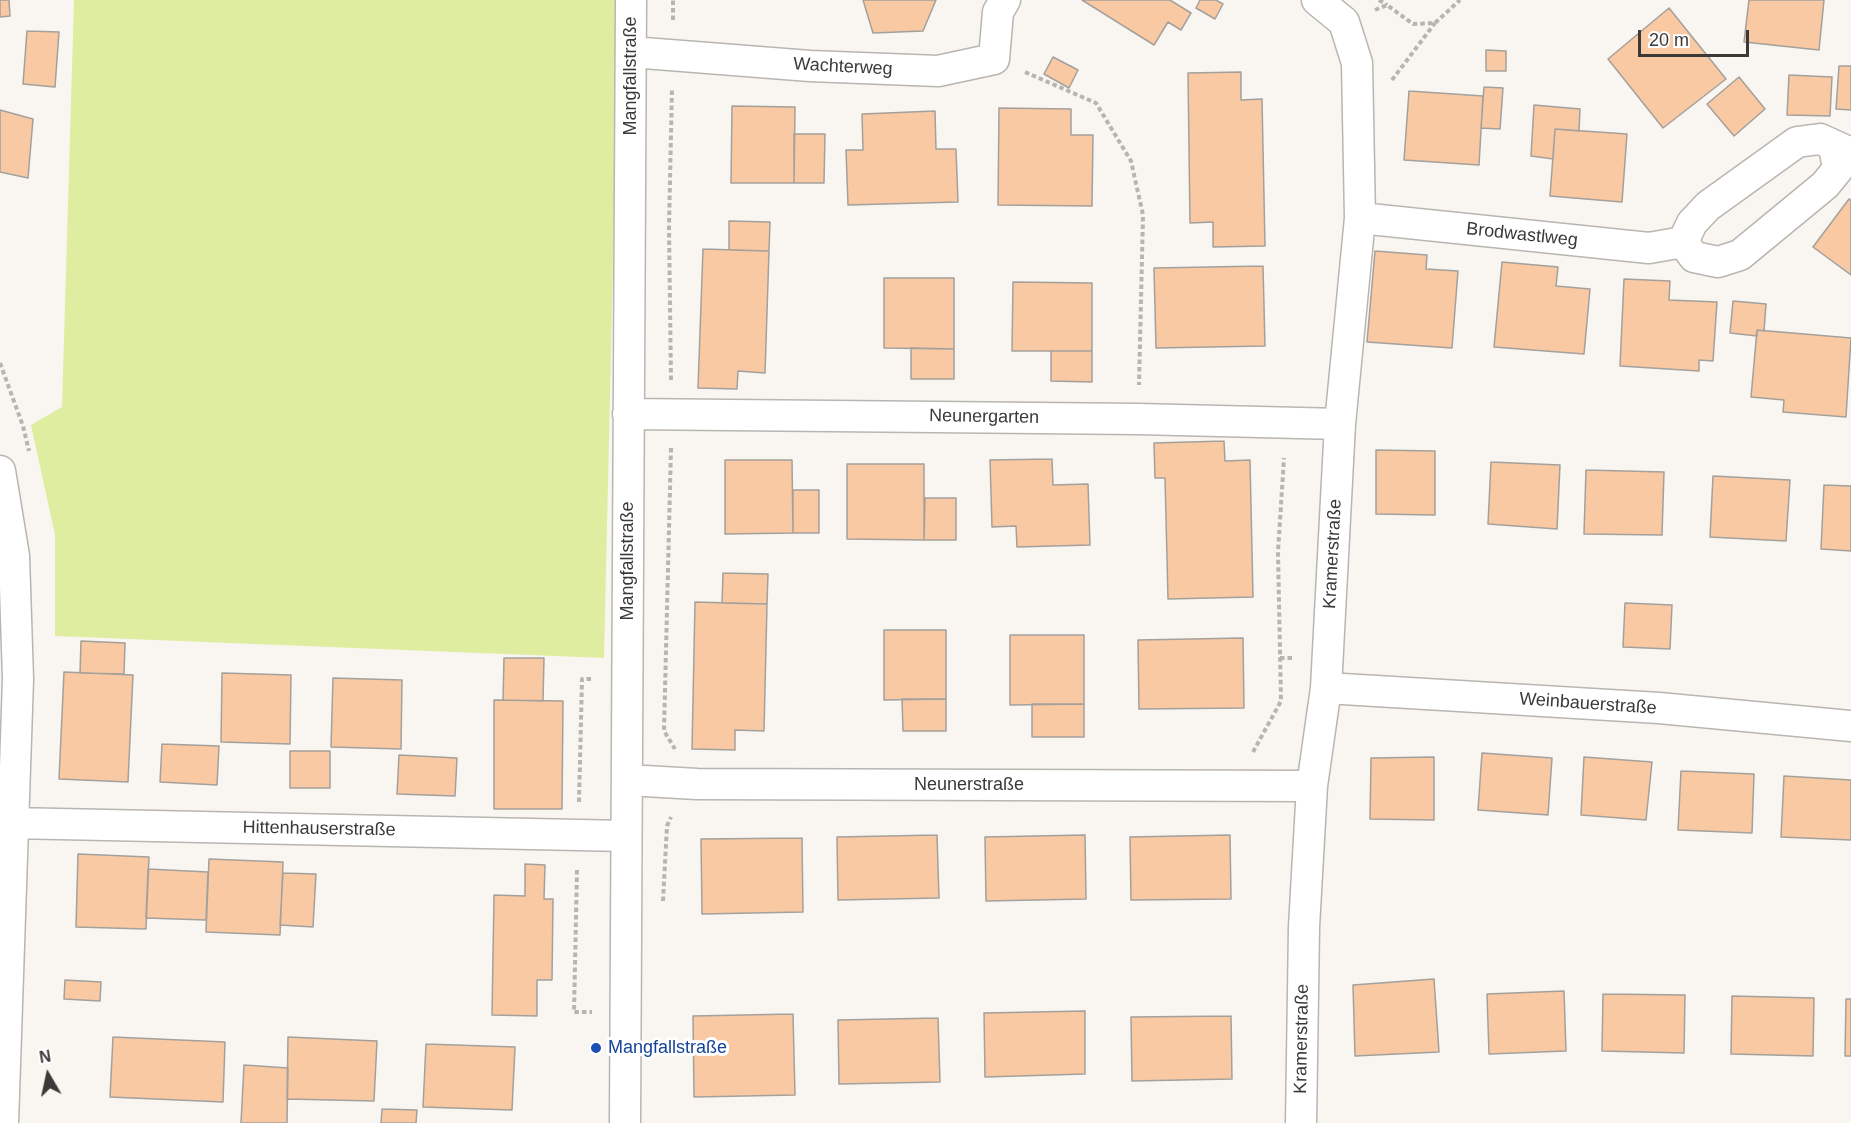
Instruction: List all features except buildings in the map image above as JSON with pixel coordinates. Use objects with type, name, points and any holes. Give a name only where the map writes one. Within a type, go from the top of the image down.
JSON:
[{"type":"street","name":"Mangfallstraße","points":[[625,1123],[631,0]]},
{"type":"street","points":[[994,59],[998,12],[1005,0]]},
{"type":"street","points":[[1317,0],[1344,22]]},
{"type":"street","name":"Kramerstraße","points":[[1301,1123],[1304,927],[1312,786],[1326,688],[1340,424],[1360,218],[1357,63],[1344,22]]},
{"type":"street","name":"Wachterweg","points":[[631,52],[810,66],[938,71],[994,59]]},
{"type":"street","points":[[1820,139],[1843,150],[1838,169],[1825,186],[1740,255],[1718,262],[1702,259],[1694,257],[1683,242],[1692,223],[1708,206],[1797,142],[1820,139]]},
{"type":"street","name":"Brodwastlweg","points":[[1360,218],[1649,248],[1683,242]]},
{"type":"street","name":"Neunergarten","points":[[628,414],[1138,419],[1340,424]]},
{"type":"street","points":[[0,471],[14,567],[18,679],[3,1123]]},
{"type":"street","name":"Weinbauerstraße","points":[[1326,688],[1659,708],[1851,726]]},
{"type":"street","name":"Neunerstraße","points":[[627,780],[697,784],[1312,786]]},
{"type":"street","name":"Hittenhauserstraße","points":[[12,823],[626,836]]},
{"type":"path","points":[[1379,0],[1413,24],[1435,23],[1460,0]]},
{"type":"path","points":[[1344,22],[1388,5]]},
{"type":"path","points":[[994,59],[1096,103],[1131,162],[1143,215],[1138,419]]},
{"type":"path","points":[[1233,786],[1281,701],[1278,552],[1284,423]]},
{"type":"path","points":[[593,1023],[593,1012],[574,1012],[582,679],[627,679]]},
{"type":"path","points":[[663,908],[666,826],[671,817],[681,811]]},
{"type":"green space","points":[[74,0],[619,0],[604,658],[55,636],[55,535],[31,425],[62,407]]},
{"type":"place","name":"Mangfallstraße","points":[[596,1048]]}]
